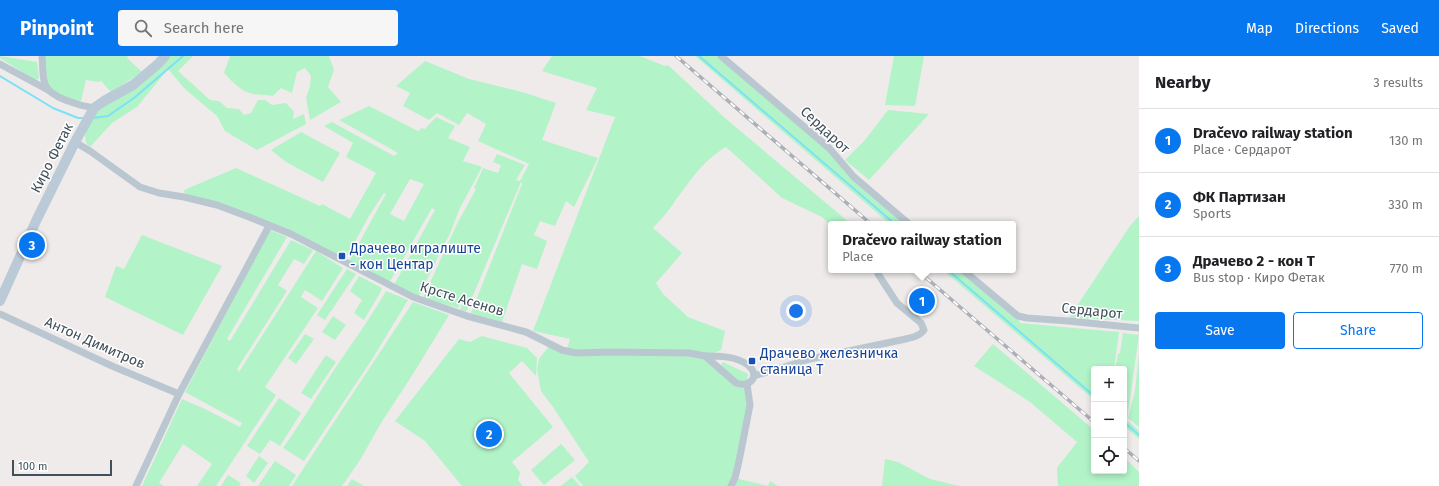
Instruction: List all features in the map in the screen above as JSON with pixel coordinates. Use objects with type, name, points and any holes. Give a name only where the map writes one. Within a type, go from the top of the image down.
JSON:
[{"type":"main road","points":[[94,108],[133,85],[158,64],[165,56]]},
{"type":"main road","name":"Киро Фетак","points":[[0,301],[36,221],[75,142],[94,108]]},
{"type":"street","points":[[42,56],[44,83],[48,90]]},
{"type":"street","name":"Сердарот","points":[[722,56],[829,148],[854,177],[905,221]]},
{"type":"street","points":[[0,64],[72,104],[94,108]]},
{"type":"street","name":"Крсте Асенов","points":[[75,142],[140,187],[159,193],[184,197],[216,205],[304,240],[413,297],[467,316],[526,332],[562,350],[576,353],[609,352],[689,354],[733,358],[747,365],[753,371],[754,376]]},
{"type":"street","points":[[136,486],[179,394],[269,226]]},
{"type":"street","points":[[705,356],[736,383],[742,385],[753,380],[754,376],[810,359],[901,340],[921,333],[924,330],[921,323],[897,303],[878,273]]},
{"type":"street","name":"Сердарот","points":[[968,273],[1018,316],[1139,328]]},
{"type":"street","name":"Антон Димитров","points":[[0,314],[112,366],[179,394]]},
{"type":"street","points":[[731,486],[735,478],[739,461],[750,405],[747,384]]},
{"type":"green space","points":[[0,56],[37,62],[39,78],[36,80],[32,78],[0,58]]},
{"type":"green space","points":[[44,56],[128,56],[127,58],[142,72],[111,92],[101,81],[86,80],[81,101],[62,96],[50,88],[47,84]]},
{"type":"green space","points":[[165,56],[193,56],[178,71],[210,100],[219,101],[227,108],[239,109],[244,115],[251,113],[258,100],[265,100],[272,105],[286,103],[294,112],[293,119],[304,114],[306,124],[257,150],[225,131],[217,116],[185,89],[168,69],[137,107],[112,123],[90,147],[86,143],[85,136],[93,112]]},
{"type":"green space","points":[[230,56],[329,56],[334,70],[328,87],[341,102],[310,120],[306,98],[310,86],[311,76],[305,68],[297,72],[292,93],[281,88],[273,96],[253,94],[241,89],[224,73]]},
{"type":"green space","points":[[552,56],[640,56],[665,66],[668,65],[725,118],[847,221],[828,221],[828,223],[822,217],[782,198],[726,147],[703,165],[668,212],[653,228],[682,253],[656,283],[663,294],[688,317],[725,331],[721,350],[709,355],[576,351],[567,349],[570,339],[533,331],[615,117],[586,110],[597,88],[542,71]]},
{"type":"green space","points":[[695,56],[722,56],[829,148],[854,177],[905,221],[887,221]]},
{"type":"green space","points":[[894,56],[924,56],[915,106],[885,105]]},
{"type":"green space","points":[[425,61],[469,79],[522,92],[556,103],[542,140],[598,158],[574,207],[566,201],[555,226],[540,221],[534,235],[547,241],[537,269],[522,264],[502,322],[471,313],[522,184],[521,182],[466,312],[460,310],[466,292],[458,308],[423,298],[457,224],[476,189],[474,188],[483,168],[498,173],[501,165],[493,162],[497,154],[525,165],[516,180],[520,181],[529,164],[478,141],[486,124],[467,113],[459,125],[437,113],[429,120],[403,106],[410,93],[396,86]]},
{"type":"green space","points":[[369,106],[418,131],[422,128],[425,129],[436,117],[455,126],[448,138],[470,147],[463,161],[482,167],[460,208],[449,236],[419,296],[394,285],[435,210],[432,208],[389,283],[349,261],[386,194],[384,193],[369,216],[345,260],[303,237],[185,194],[184,190],[236,168],[320,206],[322,204],[350,219],[376,173],[346,157],[353,143],[324,126],[332,122],[394,156],[398,153],[339,120]],"holes":[[[410,179],[424,184],[404,221],[390,214]]]},
{"type":"green space","points":[[888,110],[929,114],[869,180],[845,160],[865,140]]},
{"type":"green space","points":[[301,132],[340,153],[323,182],[286,162],[271,150]]},
{"type":"green space","points":[[1139,216],[1139,321],[1069,318],[1130,226]]},
{"type":"green space","points":[[270,230],[287,237],[227,339],[230,341],[291,240],[313,250],[304,264],[294,259],[278,285],[287,291],[237,369],[239,372],[316,251],[343,268],[322,301],[305,290],[301,297],[318,308],[265,387],[276,395],[216,486],[197,486],[212,464],[183,444],[159,483],[164,486],[142,486],[182,399],[240,427],[242,423],[185,392]]},
{"type":"green space","points":[[142,235],[222,266],[183,335],[105,297],[116,266],[124,269]]},
{"type":"green space","points":[[347,269],[356,274],[325,320],[317,315]]},
{"type":"green space","points":[[946,273],[967,273],[1018,316],[1020,323],[1119,332],[1114,366],[1091,366],[1091,397]]},
{"type":"green space","points":[[359,276],[382,288],[364,320],[354,313],[362,300],[350,291]]},
{"type":"green space","points":[[386,291],[408,300],[371,361],[304,461],[283,448]]},
{"type":"green space","points":[[413,302],[449,315],[381,423],[360,460],[342,486],[292,486]]},
{"type":"green space","points":[[333,316],[346,325],[335,340],[322,332]]},
{"type":"green space","points":[[1123,333],[1139,335],[1127,420],[1127,366],[1116,366],[1118,354],[1120,353]]},
{"type":"green space","points":[[305,334],[314,339],[296,364],[288,358]]},
{"type":"green space","points":[[482,336],[527,348],[537,358],[536,376],[522,361],[509,373],[553,427],[512,462],[520,472],[518,480],[523,486],[462,486],[425,441],[395,421],[459,339],[470,342]]},
{"type":"green space","points":[[993,344],[1091,427],[1091,474],[1127,474],[1127,460],[1139,472],[1139,486],[1058,486],[1057,468],[1077,442],[1030,402],[974,366]]},
{"type":"green space","points":[[550,345],[562,350],[705,356],[730,378],[747,384],[750,400],[735,478],[768,486],[583,486],[575,476],[589,462],[541,391],[537,370],[539,359]]},
{"type":"green space","points":[[1139,354],[1139,427],[1128,418],[1135,391]]},
{"type":"green space","points":[[326,355],[336,362],[311,399],[301,393]]},
{"type":"green space","points":[[723,362],[748,374],[747,380],[739,382],[723,368],[721,364]]},
{"type":"green space","points":[[279,398],[301,413],[280,446],[270,440],[260,454],[247,446]]},
{"type":"green space","points":[[1127,420],[1139,431],[1139,439],[1127,429]]},
{"type":"green space","points":[[561,444],[575,460],[544,485],[531,470]]},
{"type":"green space","points":[[259,456],[268,463],[254,483],[246,476]]},
{"type":"green space","points":[[885,459],[898,462],[930,479],[960,486],[882,486]]},
{"type":"green space","points":[[275,461],[296,475],[289,486],[258,486]]},
{"type":"green space","points":[[228,475],[241,483],[239,486],[221,486]]},
{"type":"green space","points":[[572,477],[580,486],[561,486]]},
{"type":"green space","points":[[352,479],[364,486],[347,486]]},
{"type":"green space","points":[[770,481],[778,486],[768,486]]},
{"type":"waterway","points":[[93,118],[108,116],[134,98],[183,56]]},
{"type":"waterway","points":[[699,56],[892,221]]},
{"type":"waterway","points":[[0,76],[53,108],[78,118],[82,118]]},
{"type":"waterway","points":[[951,273],[1091,393]]},
{"type":"waterway","points":[[1127,425],[1139,435]]},
{"type":"railway","points":[[676,56],[868,221]]},
{"type":"railway","points":[[920,273],[1091,419]]},
{"type":"railway","points":[[1127,451],[1139,461]]},
{"type":"place","name":"Драчево 2 - кон T","points":[[32,245]]},
{"type":"place","name":"Драчево игралиште - кон Центар","points":[[342,256]]},
{"type":"place","name":"Dračevo railway station","points":[[922,301]]},
{"type":"place","name":"Драчево железничка станица Т","points":[[752,361]]},
{"type":"place","name":"ФК Партизан","points":[[489,434]]}]
